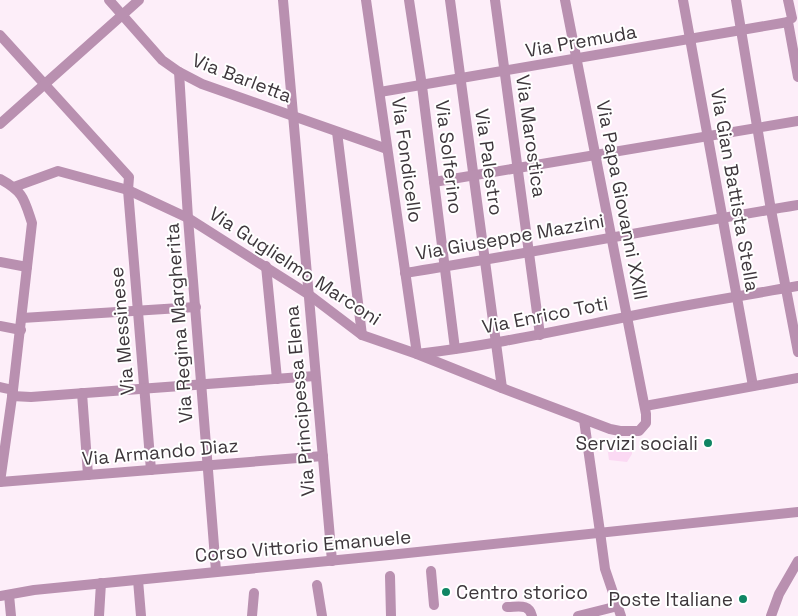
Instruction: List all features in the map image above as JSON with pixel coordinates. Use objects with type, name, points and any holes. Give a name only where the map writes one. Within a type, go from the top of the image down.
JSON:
[{"type":"street","name":"Via Barletta","points":[[109,0],[162,60],[179,72],[202,84],[388,149]]},
{"type":"street","points":[[0,124],[139,0]]},
{"type":"street","name":"Via Principessa Elena","points":[[283,0],[332,561]]},
{"type":"street","name":"Via Fondicello","points":[[366,0],[417,354]]},
{"type":"street","name":"Via Solferino","points":[[409,0],[446,266],[455,349]]},
{"type":"street","name":"Via Palestro","points":[[450,0],[502,388]]},
{"type":"street","name":"Via Marostica","points":[[495,0],[540,336]]},
{"type":"street","name":"Via Papa Giovanni XXIII","points":[[566,0],[645,406]]},
{"type":"street","name":"Via Gian Battista Stella","points":[[683,0],[753,386]]},
{"type":"street","points":[[736,0],[771,210],[798,352]]},
{"type":"street","points":[[788,0],[793,17],[798,77]]},
{"type":"street","name":"Via Premuda","points":[[380,92],[741,31],[793,17]]},
{"type":"street","name":"Via Messinese","points":[[0,35],[129,177],[128,190],[151,470]]},
{"type":"street","name":"Via Regina Margherita","points":[[179,72],[188,218],[216,571]]},
{"type":"street","points":[[434,182],[798,122]]},
{"type":"street","points":[[337,132],[362,334]]},
{"type":"street","name":"Via Guglielmo Marconi","points":[[14,187],[58,172],[128,190],[188,218],[266,266],[362,334],[584,420],[620,432],[639,431],[646,423],[645,406]]},
{"type":"street","points":[[0,179],[14,187],[24,197],[32,223],[13,393],[0,482]]},
{"type":"street","name":"Via Giuseppe Mazzini","points":[[405,273],[485,261],[798,205]]},
{"type":"street","points":[[0,262],[27,267]]},
{"type":"street","points":[[266,266],[277,379]]},
{"type":"street","name":"Via Enrico Toti","points":[[417,354],[540,336],[627,316],[798,286]]},
{"type":"street","points":[[22,318],[196,307]]},
{"type":"street","points":[[0,326],[20,330]]},
{"type":"street","points":[[0,387],[13,393],[31,397],[316,376]]},
{"type":"street","points":[[645,406],[798,378]]},
{"type":"street","points":[[82,393],[88,475]]},
{"type":"street","points":[[578,616],[620,611],[605,569],[584,420]]},
{"type":"street","name":"Via Armando Diaz","points":[[0,482],[323,456]]},
{"type":"street","name":"Corso Vittorio Emanuele","points":[[5,595],[34,590],[798,512]]},
{"type":"street","points":[[771,616],[779,594],[798,561]]},
{"type":"street","points":[[431,571],[434,605]]},
{"type":"street","points":[[390,576],[391,616]]},
{"type":"street","points":[[138,580],[141,616]]},
{"type":"street","points":[[99,616],[101,583]]},
{"type":"street","points":[[317,585],[322,616]]},
{"type":"street","points":[[252,616],[254,593]]},
{"type":"street","points":[[5,595],[11,616]]},
{"type":"street","points":[[507,606],[527,607],[531,609],[532,616]]},
{"type":"shaded area","points":[[607,446],[632,449],[632,454],[627,462],[609,460]]},
{"type":"place","name":"Servizi sociali","points":[[708,443]]},
{"type":"place","name":"Centro storico","points":[[446,592]]},
{"type":"place","name":"Poste Italiane","points":[[743,599]]}]
